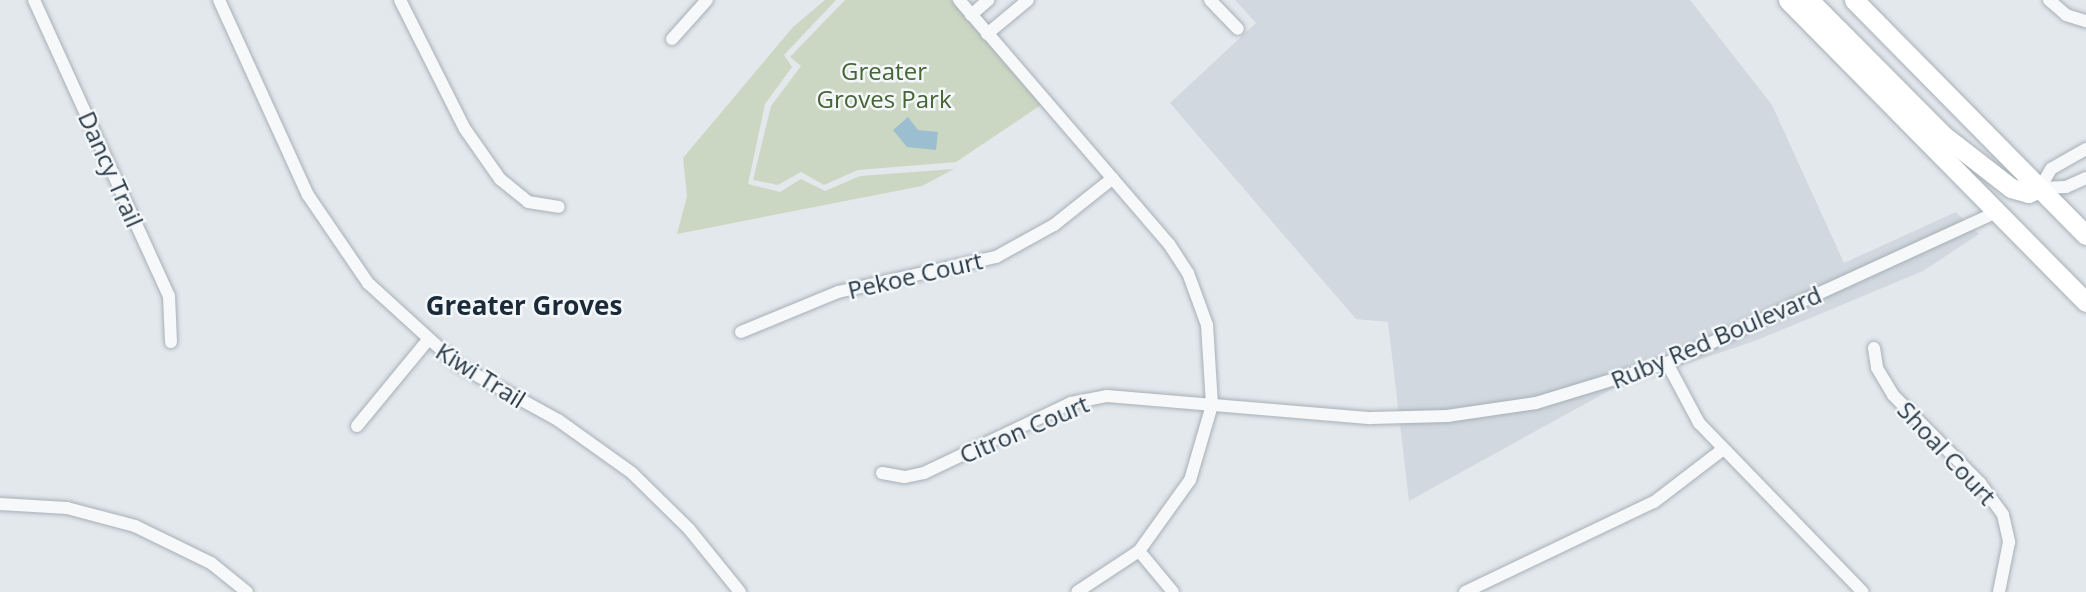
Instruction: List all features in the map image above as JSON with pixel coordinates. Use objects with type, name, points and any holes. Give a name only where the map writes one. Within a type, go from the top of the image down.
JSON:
[{"type":"highway","points":[[1788,0],[2086,302]]},
{"type":"highway","points":[[1809,0],[1944,135],[2011,188],[2028,193],[2040,188]]},
{"type":"highway","points":[[1854,0],[2086,235]]},
{"type":"street","name":"Dancy Trail","points":[[34,0],[169,296],[172,342]]},
{"type":"street","name":"Kiwi Trail","points":[[219,0],[314,205],[354,266],[427,341],[632,473],[689,529],[740,592]]},
{"type":"street","points":[[400,0],[465,129],[492,168],[528,202],[559,206]]},
{"type":"street","points":[[672,39],[707,0]]},
{"type":"street","points":[[959,0],[1169,244],[1198,296],[1207,325],[1212,405],[1190,480],[1139,551],[1077,592]]},
{"type":"street","points":[[971,15],[988,0]]},
{"type":"street","points":[[987,33],[1028,0]]},
{"type":"street","points":[[1210,0],[1238,29]]},
{"type":"street","points":[[2049,0],[2066,15],[2086,21]]},
{"type":"street","points":[[2040,188],[2051,169],[2086,149]]},
{"type":"street","name":"Pekoe Court","points":[[741,332],[838,292],[996,257],[1054,225],[1113,178]]},
{"type":"street","points":[[2040,188],[2066,187],[2086,178]]},
{"type":"street","name":"Ruby Red Boulevard","points":[[1212,405],[1358,418],[1447,416],[1536,403],[1667,363],[1997,212]]},
{"type":"street","points":[[357,426],[427,341]]},
{"type":"street","name":"Shoal Court","points":[[1874,348],[1877,368],[1893,395],[1992,497],[2007,528],[2007,563],[1999,592]]},
{"type":"street","points":[[1667,363],[1699,423],[1722,450],[1863,592]]},
{"type":"street","name":"Citron Court","points":[[882,473],[905,477],[925,473],[1094,397],[1212,405]]},
{"type":"street","points":[[1465,592],[1654,502],[1722,450]]},
{"type":"street","points":[[0,504],[67,508],[135,526],[211,563],[247,592]]},
{"type":"street","points":[[1139,551],[1173,592]]},
{"type":"shaded area","points":[[1235,0],[1690,0],[1772,105],[1844,263],[1956,212],[1979,234],[1923,271],[1755,341],[1614,388],[1409,501],[1388,322],[1356,319],[1170,103],[1256,23]]},
{"type":"green space","points":[[825,0],[836,0],[784,55],[792,67],[765,104],[748,184],[780,192],[801,179],[825,191],[860,176],[954,169],[922,186],[677,234],[687,196],[683,158],[793,27]]},
{"type":"green space","name":"Greater Groves Park","points":[[845,0],[959,0],[1044,103],[956,162],[858,170],[824,185],[801,172],[778,185],[753,180],[771,106],[801,66],[790,57]]},
{"type":"water","points":[[908,117],[918,130],[938,132],[936,150],[907,147],[893,130]]},
{"type":"district","name":"Greater Groves","points":[[524,306]]}]
